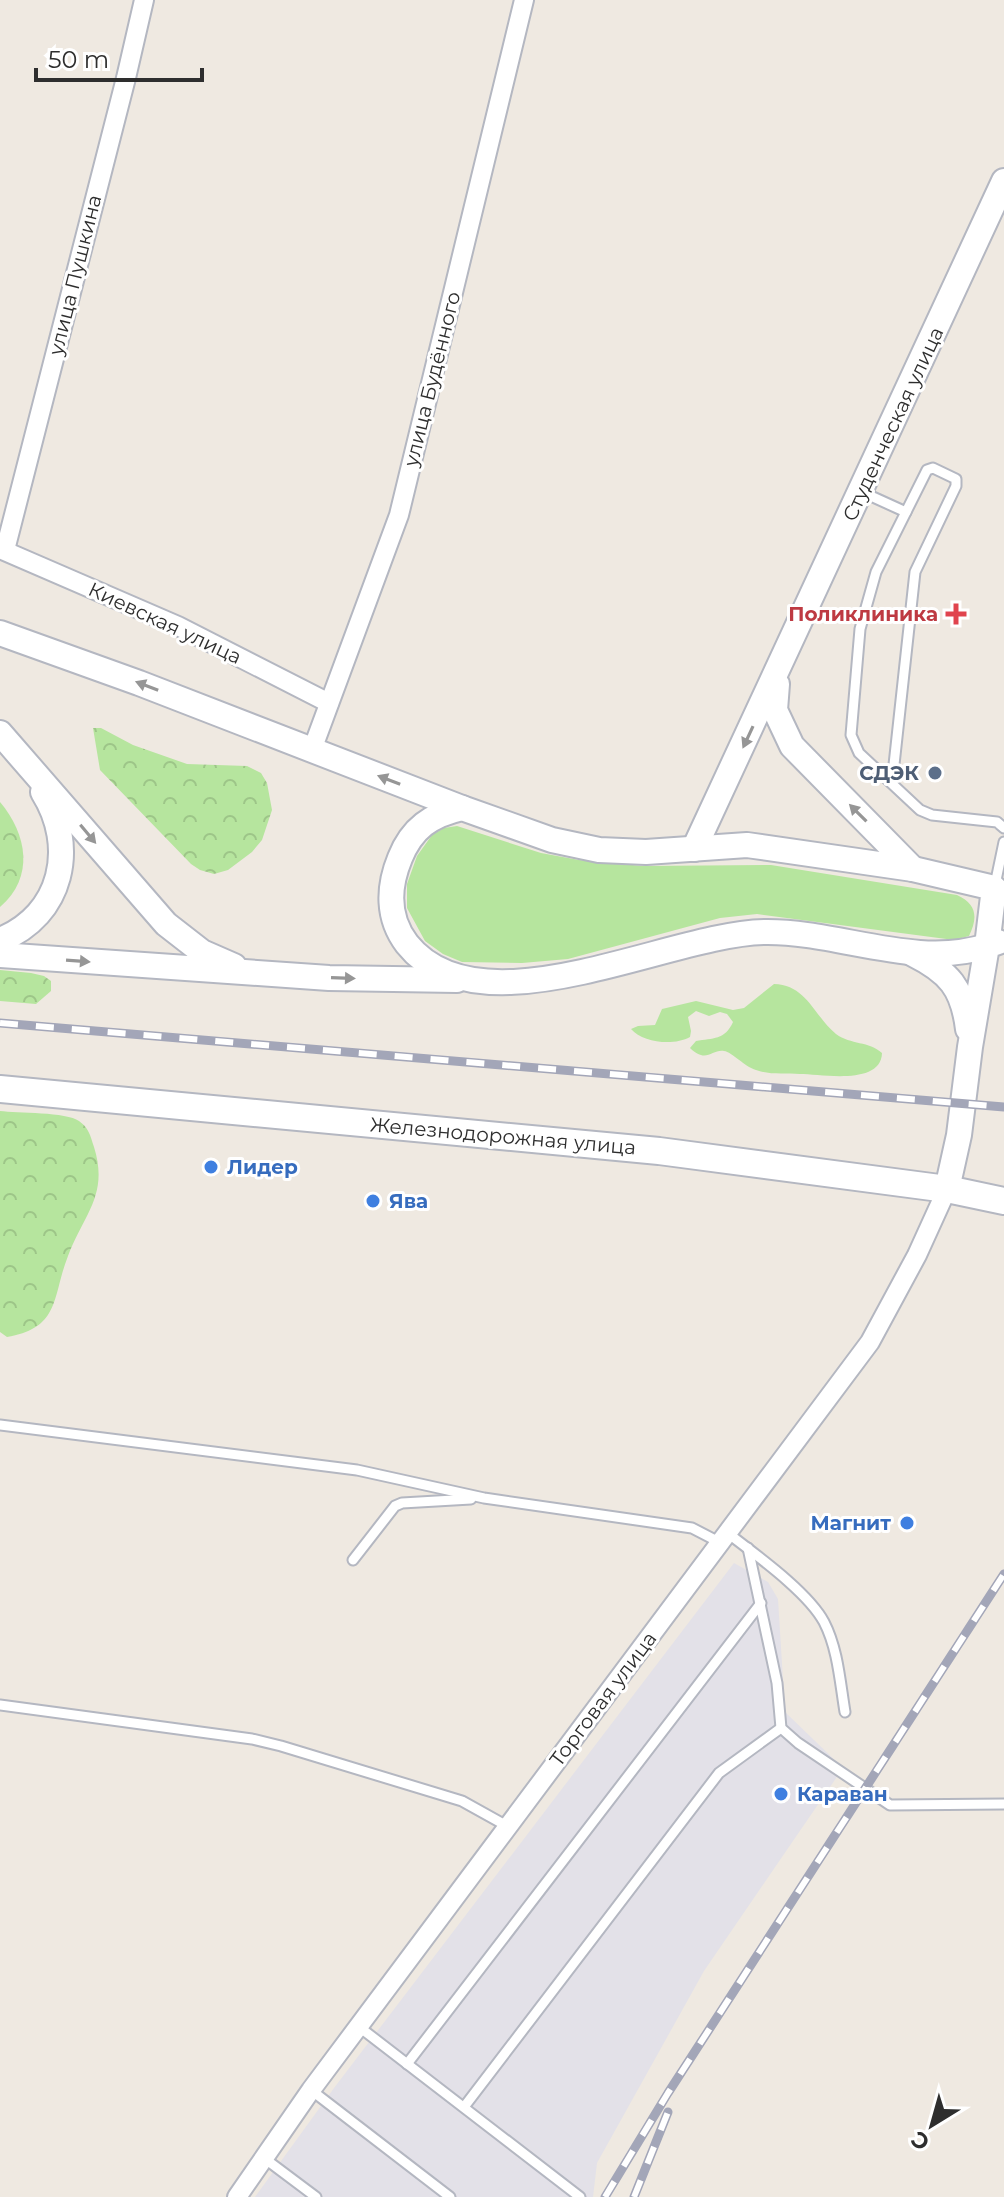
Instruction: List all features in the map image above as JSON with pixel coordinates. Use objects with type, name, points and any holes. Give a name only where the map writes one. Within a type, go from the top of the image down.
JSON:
[{"type":"main road","name":"Железнодорожная улица","points":[[0,1089],[659,1151],[947,1189],[1004,1201]]},
{"type":"street","name":"улица Пушкина","points":[[2,549],[144,0]]},
{"type":"street","name":"улица Будённого","points":[[312,750],[399,515],[524,0]]},
{"type":"street","name":"Студенческая улица","points":[[694,849],[1004,181]]},
{"type":"street","name":"Киевская улица","points":[[2,549],[178,626],[329,703]]},
{"type":"street","points":[[0,633],[552,840],[599,850],[646,852],[747,845],[913,869],[999,890],[995,943],[970,1047],[957,1149],[947,1189]]},
{"type":"street","points":[[781,666],[775,692],[775,710],[792,746],[913,869]]},
{"type":"street","points":[[0,733],[166,924],[184,940],[222,962],[265,974]]},
{"type":"street","points":[[0,940],[29,923],[46,903],[57,886],[62,864],[60,836],[50,803],[19,753]]},
{"type":"street","points":[[462,808],[432,817],[410,838],[396,869],[391,906],[401,936],[412,950],[429,963],[469,980]]},
{"type":"street","points":[[0,955],[265,974],[518,981],[580,974],[708,940],[754,933],[798,934],[907,951],[960,953],[995,943]]},
{"type":"street","points":[[907,951],[936,966],[960,993],[970,1047]]},
{"type":"street","name":"Торговая улица","points":[[237,2197],[358,2026],[870,1342],[917,1255],[947,1189]]},
{"type":"lane","points":[[892,783],[915,572],[956,486],[956,479],[933,468],[927,470],[876,572],[860,629],[851,735],[859,753],[920,810],[932,815],[997,822],[1004,828]]},
{"type":"lane","points":[[862,492],[906,512]]},
{"type":"lane","points":[[999,890],[1004,842]]},
{"type":"lane","points":[[0,1425],[357,1470],[484,1498],[669,1523],[725,1539],[748,1548],[805,1596],[823,1621],[834,1647],[845,1712]]},
{"type":"lane","points":[[353,1560],[395,1506],[484,1498]]},
{"type":"lane","points":[[748,1548],[777,1683],[781,1728],[798,1743],[890,1805],[1004,1804]]},
{"type":"lane","points":[[407,2064],[761,1603]]},
{"type":"lane","points":[[0,1705],[252,1739],[462,1801],[507,1826]]},
{"type":"lane","points":[[464,2107],[719,1773],[781,1728]]},
{"type":"lane","points":[[358,2026],[580,2197]]},
{"type":"lane","points":[[311,2090],[450,2197]]},
{"type":"lane","points":[[264,2157],[316,2197]]},
{"type":"shaded area","points":[[734,1563],[768,1582],[778,1599],[785,1712],[843,1768],[704,1971],[597,2163],[593,2197],[255,2197],[334,2088]]},
{"type":"green space","points":[[93,728],[101,728],[133,745],[187,764],[247,766],[261,773],[267,783],[272,810],[262,840],[228,870],[214,874],[200,870],[100,770]]},
{"type":"green space","points":[[0,802],[16,828],[23,855],[19,882],[0,907]]},
{"type":"green space","points":[[457,826],[541,853],[579,860],[643,866],[771,865],[957,895],[972,907],[974,923],[969,936],[954,940],[757,914],[720,918],[568,959],[522,963],[462,962],[443,954],[425,941],[407,908],[407,884],[417,856],[432,835],[444,828]]},
{"type":"green space","points":[[0,970],[44,976],[51,981],[51,991],[36,1004],[0,1001]]},
{"type":"green space","points":[[774,984],[795,990],[836,1034],[882,1053],[879,1063],[872,1070],[848,1076],[772,1073],[752,1068],[724,1051],[705,1055],[696,1053],[690,1048],[696,1041],[718,1037],[730,1028],[733,1022],[727,1014],[720,1012],[709,1016],[696,1011],[688,1017],[690,1037],[676,1042],[651,1040],[631,1029],[655,1025],[662,1009],[696,1001],[733,1010],[744,1008]]},
{"type":"green space","points":[[0,1111],[53,1114],[79,1121],[91,1139],[99,1178],[93,1204],[68,1256],[52,1308],[37,1326],[7,1337],[0,1332]]},
{"type":"railway","points":[[0,1023],[1004,1107]]},
{"type":"railway","points":[[605,2197],[668,2093],[1004,1574]]},
{"type":"railway","points":[[634,2197],[668,2112]]},
{"type":"place","name":"Поликлиника","points":[[956,614]]},
{"type":"place","name":"СДЭК","points":[[935,773]]},
{"type":"place","name":"Лидер","points":[[211,1167]]},
{"type":"place","name":"Ява","points":[[373,1201]]},
{"type":"place","name":"Магнит","points":[[907,1523]]},
{"type":"place","name":"Караван","points":[[781,1794]]}]
